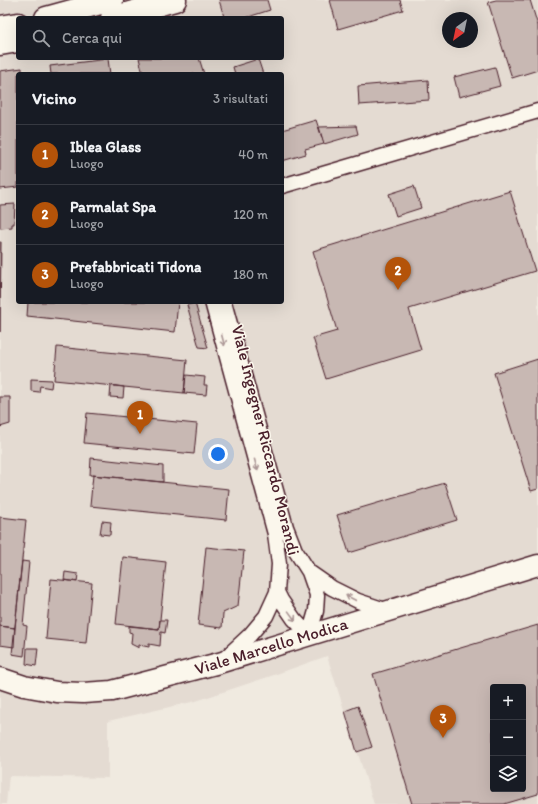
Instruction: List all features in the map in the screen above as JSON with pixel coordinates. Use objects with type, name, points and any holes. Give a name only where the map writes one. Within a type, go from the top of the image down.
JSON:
[{"type":"main road","points":[[53,16],[112,0]]},
{"type":"main road","points":[[119,16],[175,0]]},
{"type":"main road","points":[[0,27],[16,24]]},
{"type":"main road","points":[[0,44],[16,41]]},
{"type":"street","points":[[284,185],[538,111]]},
{"type":"street","name":"Viale Ingegner Riccardo Morandi","points":[[213,304],[275,534],[280,564],[277,592],[266,616],[250,635],[219,663]]},
{"type":"street","name":"Viale Ingegner Riccardo Morandi","points":[[225,304],[286,527],[295,550],[309,572],[317,595],[316,611],[309,635]]},
{"type":"street","name":"Viale Marcello Modica","points":[[0,678],[24,686],[57,692],[83,693],[112,691],[132,687],[219,663],[538,565]]},
{"type":"street","points":[[309,572],[332,588],[358,601],[388,610]]},
{"type":"street","points":[[277,592],[294,619],[309,635]]},
{"type":"shaded area","points":[[0,0],[538,0],[538,804],[374,804],[327,656],[196,701],[108,721],[108,778],[9,776],[6,804],[0,804]]},
{"type":"building","points":[[219,0],[267,0],[270,10],[251,16],[224,16]]},
{"type":"building","points":[[330,0],[400,0],[403,10],[338,29]]},
{"type":"building","points":[[496,0],[530,0],[538,26],[538,70],[512,78],[488,2]]},
{"type":"building","points":[[108,60],[110,72],[51,72],[50,66]]},
{"type":"building","points":[[140,60],[200,60],[203,72],[142,72]]},
{"type":"building","points":[[258,60],[262,72],[234,72],[233,67]]},
{"type":"building","points":[[495,67],[500,86],[459,97],[454,77]]},
{"type":"building","points":[[22,68],[22,72],[16,72],[16,187],[0,189],[0,71]]},
{"type":"building","points":[[428,80],[429,100],[359,105],[358,86]]},
{"type":"building","points":[[316,120],[324,144],[305,149],[306,154],[284,160],[284,129]]},
{"type":"building","points":[[356,126],[358,134],[324,144],[319,127]]},
{"type":"building","points":[[414,186],[421,208],[396,216],[389,194]]},
{"type":"building","points":[[510,191],[535,271],[409,309],[421,350],[326,379],[313,338],[337,331],[313,251]]},
{"type":"building","points":[[15,204],[14,224],[12,224],[12,227],[0,228],[0,205]]},
{"type":"building","points":[[0,242],[1,242],[0,332]]},
{"type":"building","points":[[28,304],[178,304],[175,332],[27,316]]},
{"type":"building","points":[[195,304],[208,348],[199,347],[187,305]]},
{"type":"building","points":[[57,347],[187,360],[184,393],[54,380]]},
{"type":"building","points":[[538,359],[538,489],[531,491],[494,373]]},
{"type":"building","points":[[186,375],[205,377],[204,385],[207,385],[206,395],[184,393]]},
{"type":"building","points":[[31,379],[52,380],[51,388],[40,386],[39,392],[31,391]]},
{"type":"building","points":[[111,385],[124,387],[123,398],[110,397]]},
{"type":"building","points":[[0,397],[10,397],[10,424],[0,427]]},
{"type":"building","points":[[87,413],[197,424],[194,454],[84,443]]},
{"type":"building","points":[[91,458],[163,466],[163,482],[90,475]]},
{"type":"building","points":[[93,475],[229,489],[226,520],[90,506]]},
{"type":"building","points":[[445,483],[457,520],[349,553],[337,515]]},
{"type":"building","points":[[0,517],[26,520],[15,628],[0,626]]},
{"type":"building","points":[[102,521],[111,522],[110,535],[100,534]]},
{"type":"building","points":[[206,547],[244,551],[238,606],[223,613],[222,628],[198,625]]},
{"type":"building","points":[[123,557],[166,562],[159,629],[116,624]]},
{"type":"building","points":[[22,561],[29,562],[23,625],[27,626],[24,656],[12,654]]},
{"type":"building","points":[[65,572],[78,574],[77,582],[64,580]]},
{"type":"building","points":[[51,579],[92,583],[86,643],[46,639]]},
{"type":"building","points":[[160,620],[167,620],[165,633],[161,632],[160,646],[149,644],[149,647],[139,645],[139,648],[131,644],[132,633],[129,632],[129,626],[159,629]]},
{"type":"building","points":[[538,625],[538,794],[504,804],[412,804],[373,674]]},
{"type":"building","points":[[0,626],[15,628],[14,647],[0,645]]},
{"type":"building","points":[[27,648],[38,648],[36,666],[26,664]]},
{"type":"building","points":[[358,706],[372,747],[357,752],[345,711]]},
{"type":"place","name":"Parmalat Spa","points":[[398,290]]},
{"type":"place","name":"Iblea Glass","points":[[140,434]]},
{"type":"place","name":"Prefabbricati Tidona","points":[[443,738]]}]
